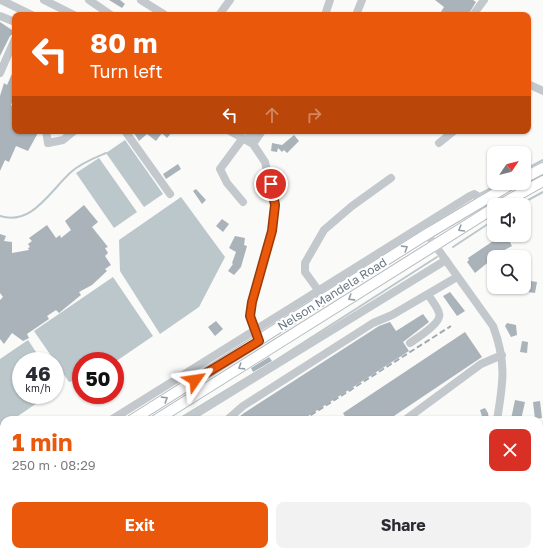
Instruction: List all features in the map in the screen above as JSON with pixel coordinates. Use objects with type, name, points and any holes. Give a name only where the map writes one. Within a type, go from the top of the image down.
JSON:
[{"type":"main road","points":[[531,174],[543,168]]},
{"type":"main road","points":[[513,198],[543,181]]},
{"type":"main road","name":"Nelson Mandela Road","points":[[138,416],[427,234],[501,190]]},
{"type":"main road","name":"Nelson Mandela Road","points":[[162,416],[487,212]]},
{"type":"street","points":[[1,0],[26,12]]},
{"type":"street","points":[[44,0],[68,12]]},
{"type":"street","points":[[89,0],[107,12]]},
{"type":"street","points":[[141,0],[160,12]]},
{"type":"street","points":[[221,12],[230,0]]},
{"type":"street","points":[[326,12],[330,0]]},
{"type":"street","points":[[357,12],[362,0]]},
{"type":"street","points":[[475,12],[484,0]]},
{"type":"street","points":[[0,16],[12,21]]},
{"type":"street","points":[[0,73],[12,46]]},
{"type":"street","points":[[531,85],[543,91]]},
{"type":"street","points":[[46,134],[48,143],[63,140],[70,134]]},
{"type":"street","points":[[126,134],[170,194]]},
{"type":"street","points":[[236,134],[254,142]]},
{"type":"street","points":[[250,134],[265,162],[275,205],[272,231],[252,302],[250,316],[254,331],[259,341]]},
{"type":"street","points":[[254,142],[260,134]]},
{"type":"street","points":[[439,143],[450,134]]},
{"type":"street","points":[[243,138],[220,169],[227,183],[243,202]]},
{"type":"street","points":[[325,299],[305,272],[304,263],[324,230],[352,206],[391,178]]},
{"type":"street","points":[[117,416],[470,196],[474,194],[484,200]]},
{"type":"street","points":[[427,234],[493,326],[504,362],[503,385],[498,416]]},
{"type":"street","points":[[192,416],[446,260]]},
{"type":"street","points":[[232,416],[243,406],[373,323],[392,315],[457,276]]},
{"type":"street","points":[[410,343],[436,323],[440,318],[440,314],[428,294]]},
{"type":"street","points":[[410,416],[481,364],[502,355]]},
{"type":"shaded area","points":[[125,140],[163,194],[144,207],[106,153]]},
{"type":"shaded area","points":[[99,158],[137,212],[114,228],[76,173]]},
{"type":"shaded area","points":[[181,197],[225,257],[199,307],[160,334],[120,271],[119,240]]},
{"type":"shaded area","points":[[113,277],[153,336],[124,356],[124,352],[72,352],[72,381],[69,382],[64,375],[64,352],[48,352],[34,331]]},
{"type":"shaded area","points":[[28,340],[36,352],[12,352],[12,404],[36,404],[18,416],[0,416],[0,359]]},
{"type":"building","points":[[109,0],[120,0],[125,4],[122,8]]},
{"type":"building","points":[[435,0],[473,0],[476,2],[470,12],[441,12],[444,7]]},
{"type":"building","points":[[0,22],[12,30],[12,34],[0,56]]},
{"type":"building","points":[[12,74],[12,134],[37,134],[28,151],[16,146],[9,162],[5,160],[0,171],[0,96],[4,83],[7,85]]},
{"type":"building","points":[[135,134],[147,134],[139,141]]},
{"type":"building","points":[[147,134],[161,134],[156,141]]},
{"type":"building","points":[[163,134],[170,134],[167,138]]},
{"type":"building","points":[[294,135],[299,141],[287,153],[284,150],[282,152],[278,148],[277,152],[271,151],[272,143],[282,145]]},
{"type":"building","points":[[178,164],[181,169],[166,179],[163,174]]},
{"type":"building","points":[[196,189],[206,200],[202,204],[193,191]]},
{"type":"building","points":[[84,205],[98,222],[92,227],[108,247],[105,248],[108,253],[105,256],[111,265],[105,269],[107,271],[92,285],[79,292],[81,295],[59,313],[56,310],[47,316],[49,319],[27,334],[29,338],[23,341],[12,333],[4,344],[0,339],[0,300],[3,297],[0,293],[0,234],[6,236],[4,241],[12,242],[12,253],[29,250],[28,248],[30,247],[28,244],[32,241],[29,238],[47,225],[56,238],[60,235],[61,238],[71,230],[65,221]]},
{"type":"building","points":[[222,219],[229,224],[223,232],[216,226]]},
{"type":"building","points":[[235,236],[245,238],[244,245],[247,246],[241,267],[234,275],[228,271],[233,264],[232,263],[236,252],[229,248]]},
{"type":"building","points":[[492,242],[510,242],[512,246],[505,250],[487,250],[487,263],[475,273],[467,262],[469,260],[468,258]]},
{"type":"building","points":[[531,281],[537,282],[535,293],[531,292]]},
{"type":"building","points":[[450,292],[465,311],[457,316],[443,296]]},
{"type":"building","points":[[423,314],[429,322],[403,342],[409,351],[308,416],[240,416],[379,326],[390,322],[396,331]]},
{"type":"building","points":[[216,321],[223,329],[215,336],[208,327]]},
{"type":"building","points":[[507,323],[516,325],[517,335],[511,337],[505,326]]},
{"type":"building","points":[[465,332],[482,357],[394,416],[345,416],[343,413]]},
{"type":"building","points":[[522,341],[528,342],[527,353],[520,352]]},
{"type":"building","points":[[269,357],[272,361],[253,372],[251,368]]},
{"type":"building","points":[[515,400],[525,402],[522,416],[512,416]]},
{"type":"building","points":[[540,401],[542,416],[535,416],[533,402]]},
{"type":"building","points":[[485,408],[488,416],[482,416],[480,410]]},
{"type":"waterway","points":[[0,216],[11,218],[22,216],[31,211],[40,205],[71,172],[88,161],[106,153]]},
{"type":"waterway","points":[[531,166],[543,160]]},
{"type":"waterway","points":[[480,194],[487,190]]},
{"type":"waterway","points":[[531,198],[543,192]]},
{"type":"waterway","points":[[453,247],[487,225]]},
{"type":"waterway","points":[[184,416],[273,362],[437,257]]},
{"type":"railway","points":[[309,416],[451,326]]},
{"type":"route","points":[[195,380],[259,341],[252,326],[250,316],[252,302],[272,231],[275,205],[271,184]]}]
